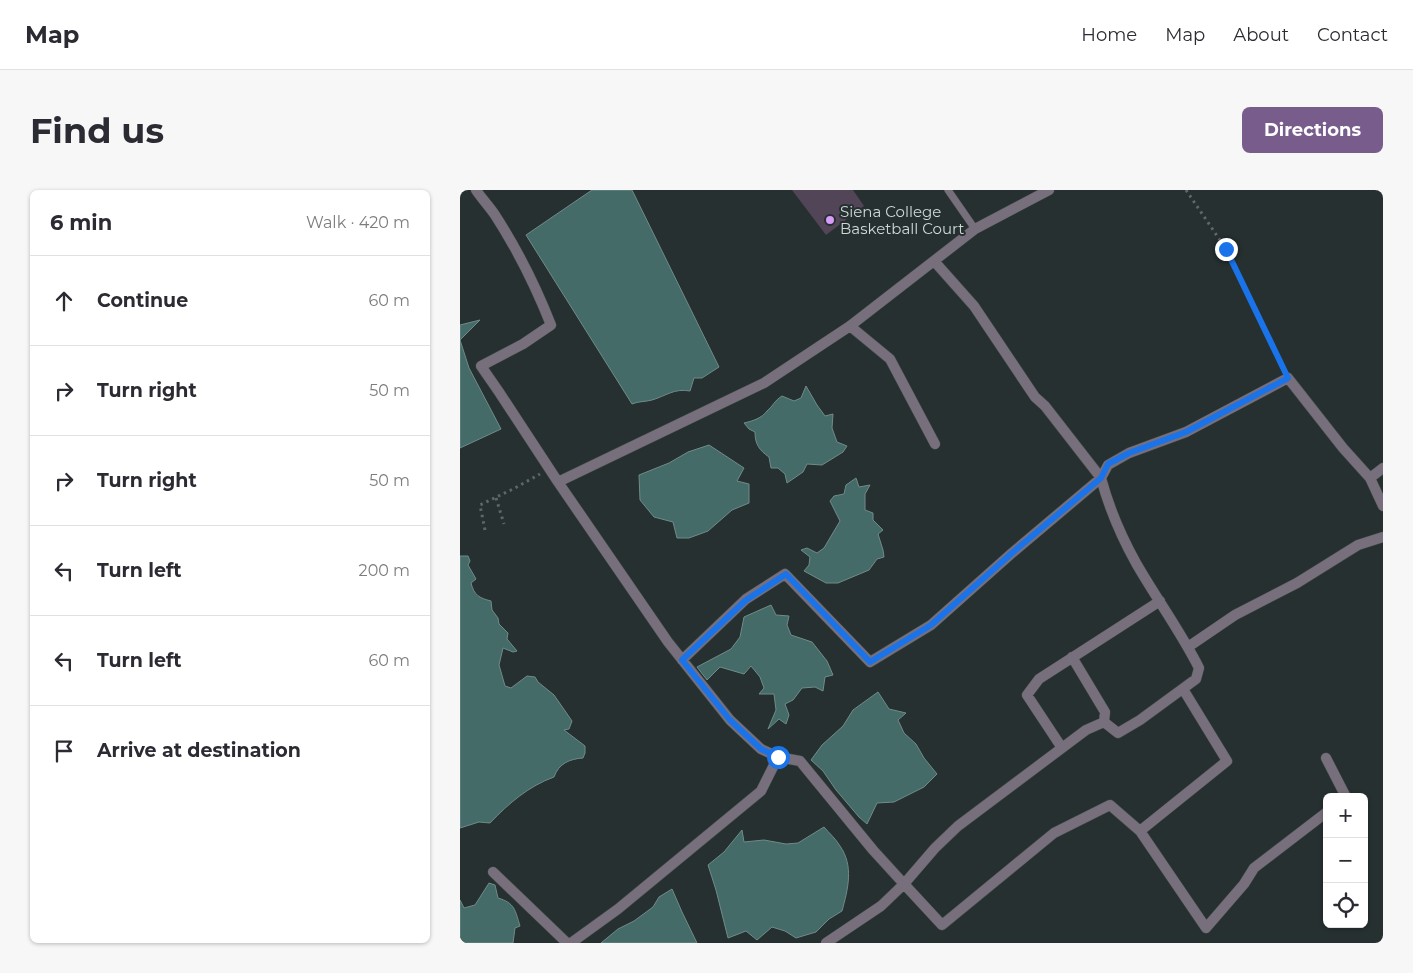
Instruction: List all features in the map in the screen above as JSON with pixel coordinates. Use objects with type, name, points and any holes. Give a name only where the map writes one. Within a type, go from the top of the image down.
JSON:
[{"type":"street","points":[[476,190],[494,214],[512,244],[540,297],[551,325],[523,344],[481,366],[668,642],[730,720],[761,749],[778,757],[800,761],[873,850],[942,925],[1054,833],[1110,806],[1140,831],[1206,928],[1244,884],[1254,868],[1323,815]]},
{"type":"street","points":[[558,482],[764,383],[850,326],[975,229],[1049,190]]},
{"type":"street","points":[[934,261],[974,306],[1035,397],[1045,406],[1101,478],[1108,503],[1136,563],[1160,600],[1199,668],[1196,679],[1140,720],[1118,733],[1104,722]]},
{"type":"street","points":[[850,326],[890,359],[935,444]]},
{"type":"street","points":[[682,660],[746,600],[786,574],[870,662],[931,625],[1101,478],[1108,464],[1129,453],[1186,432],[1288,378],[1343,448],[1370,478],[1383,506]]},
{"type":"street","points":[[1370,478],[1383,468]]},
{"type":"street","points":[[1188,648],[1235,615],[1297,582],[1358,545],[1383,537]]},
{"type":"street","points":[[1062,748],[1027,695],[1039,680],[1160,600]]},
{"type":"street","points":[[1072,658],[1106,712],[1104,722]]},
{"type":"street","points":[[1140,831],[1227,761],[1183,689]]},
{"type":"street","points":[[826,943],[881,906],[958,826],[1086,730],[1104,722]]},
{"type":"street","points":[[493,872],[569,943],[618,909],[761,791],[778,757]]},
{"type":"street","points":[[1326,758],[1344,793]]},
{"type":"lane","points":[[948,190],[975,229]]},
{"type":"path","points":[[1186,190],[1226,249],[1288,378]]},
{"type":"path","points":[[486,530],[480,505],[549,468]]},
{"type":"path","points":[[496,498],[504,524]]},
{"type":"shaded area","name":"Siena College Basketball Court","points":[[792,190],[853,190],[864,206],[826,235]]},
{"type":"water","points":[[592,190],[632,190],[719,367],[702,378],[694,378],[690,391],[675,391],[652,400],[632,404],[526,235]]},
{"type":"water","points":[[480,320],[460,340],[460,325]]},
{"type":"water","points":[[460,340],[469,368],[501,429],[460,448]]},
{"type":"water","points":[[806,386],[825,416],[833,414],[832,428],[837,442],[847,446],[843,452],[822,465],[807,464],[803,472],[787,483],[785,474],[778,468],[771,468],[769,457],[760,449],[757,443],[755,432],[744,423],[763,416],[782,396],[794,401],[801,398]]},
{"type":"water","points":[[709,445],[744,468],[737,481],[749,484],[749,503],[732,510],[708,531],[689,538],[677,538],[673,522],[654,517],[640,500],[639,475],[669,463],[688,452]]},
{"type":"water","points":[[856,478],[859,487],[870,485],[865,494],[865,510],[873,513],[873,520],[883,530],[878,534],[884,557],[877,559],[869,570],[838,583],[826,583],[804,571],[809,565],[810,557],[801,550],[807,548],[817,553],[824,548],[840,521],[830,501],[834,496],[844,494],[846,485]]},
{"type":"water","points":[[460,556],[468,556],[470,561],[468,565],[476,579],[471,583],[475,593],[491,601],[492,610],[498,618],[499,624],[508,633],[507,639],[517,651],[513,652],[503,648],[499,665],[505,686],[511,688],[527,676],[535,677],[538,682],[554,695],[572,721],[569,729],[564,730],[585,746],[585,753],[583,758],[574,759],[562,765],[554,777],[536,785],[520,796],[490,823],[479,822],[460,828]]},
{"type":"water","points":[[771,605],[776,615],[789,616],[787,625],[791,635],[812,642],[827,661],[833,675],[825,677],[823,691],[815,687],[802,688],[793,700],[785,704],[789,715],[786,724],[779,719],[768,729],[776,710],[774,694],[759,694],[764,688],[760,677],[751,666],[744,674],[720,667],[707,680],[697,667],[731,649],[740,637],[744,617]]},
{"type":"water","points":[[878,692],[889,709],[906,713],[898,720],[904,733],[916,744],[937,774],[924,787],[894,802],[877,803],[867,824],[836,790],[823,771],[811,760],[822,745],[843,726],[853,710]]},
{"type":"water","points":[[824,827],[838,843],[847,862],[848,886],[842,911],[829,919],[816,932],[796,938],[785,931],[772,927],[757,940],[746,931],[728,938],[708,865],[724,852],[742,830],[744,842],[764,840],[786,844],[798,843]]},
{"type":"water","points":[[489,883],[495,885],[498,898],[508,902],[514,908],[520,926],[515,928],[513,943],[460,943],[460,900],[464,908],[475,905]]},
{"type":"water","points":[[672,889],[697,943],[601,943],[618,929],[634,921],[653,907],[659,897]]},
{"type":"place","name":"Siena College Basketball Court","points":[[830,220]]},
{"type":"route","points":[[778,757],[761,749],[730,720],[682,660],[746,600],[786,574],[870,662],[931,625],[1101,478],[1108,464],[1129,453],[1186,432],[1288,378],[1226,249]]}]
